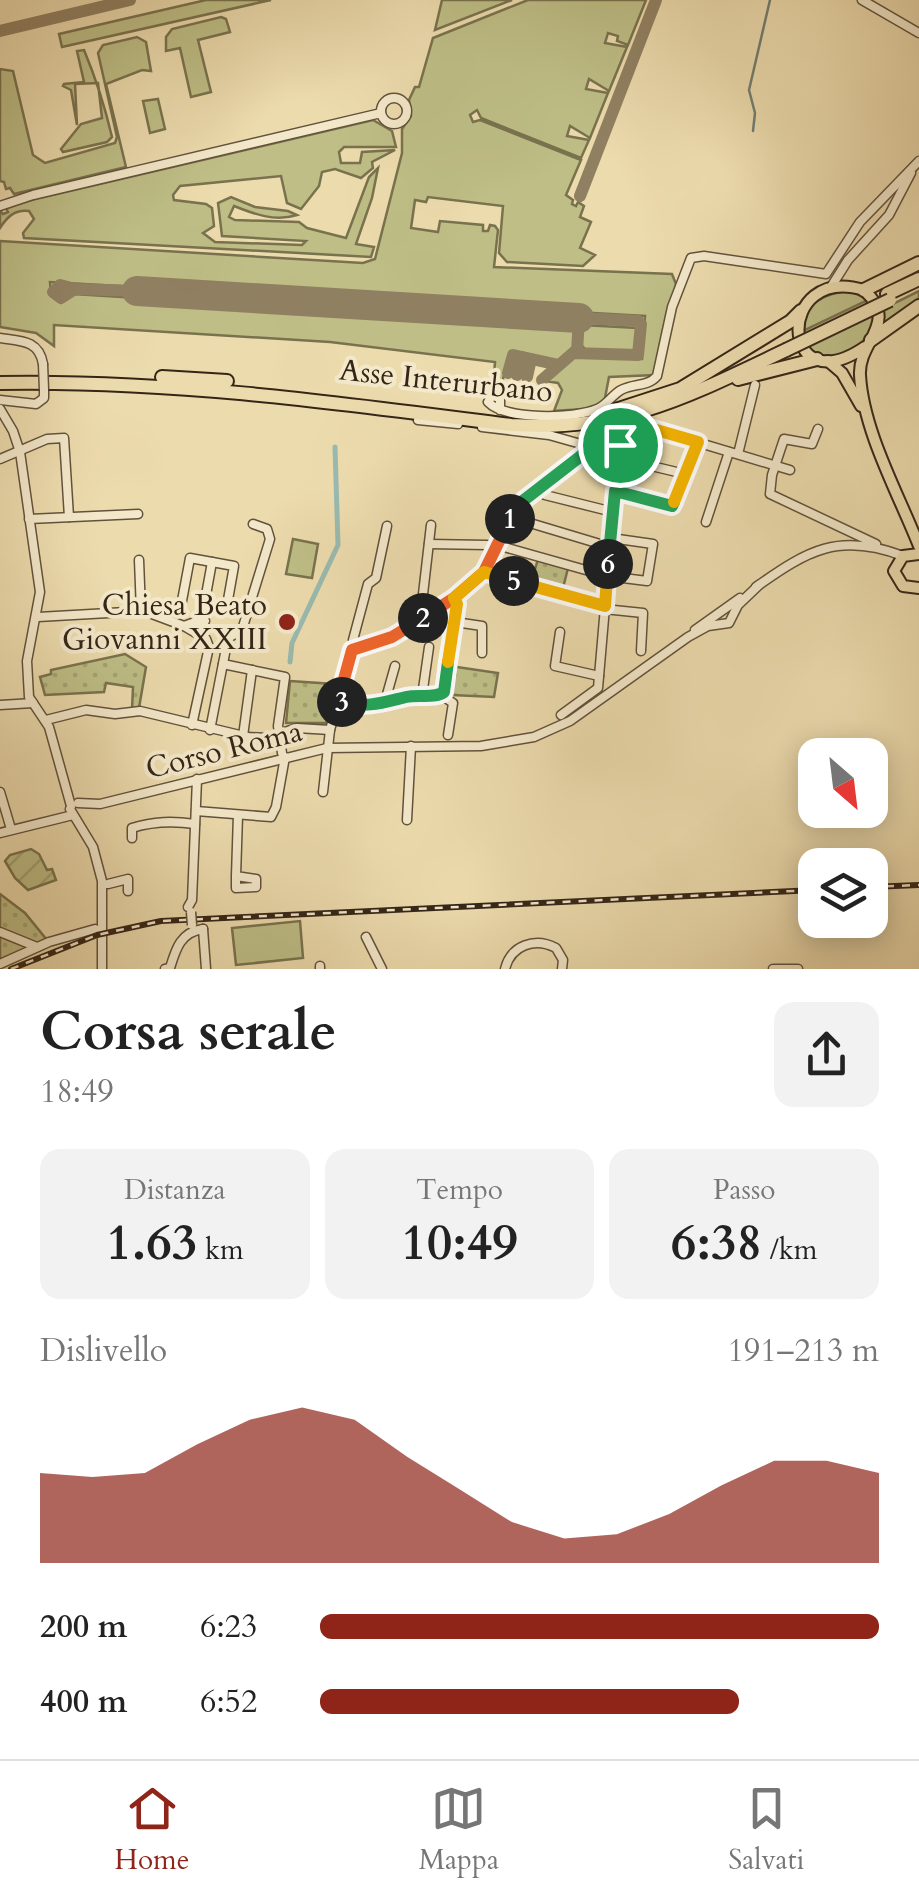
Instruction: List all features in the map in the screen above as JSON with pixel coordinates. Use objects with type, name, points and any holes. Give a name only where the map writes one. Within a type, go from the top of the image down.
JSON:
[{"type":"highway","points":[[859,289],[919,263]]},
{"type":"highway","name":"Asse Interurbano","points":[[0,376],[202,379],[531,420],[604,414],[665,400],[919,283]]},
{"type":"highway","points":[[868,344],[919,306]]},
{"type":"highway","points":[[604,414],[680,388],[800,311]]},
{"type":"highway","name":"Asse Interurbano","points":[[0,384],[118,384],[256,392],[511,425],[546,426],[594,423],[636,414],[711,385],[784,347]]},
{"type":"highway","points":[[711,385],[822,360]]},
{"type":"main road","points":[[869,420],[859,370],[879,325],[878,310],[859,289],[828,291],[800,311],[798,339],[806,352],[842,373],[869,420],[912,540],[912,552],[895,567],[896,577],[909,588],[919,588]]},
{"type":"main road","points":[[822,360],[848,357],[868,344]]},
{"type":"street","points":[[862,0],[919,33]]},
{"type":"street","points":[[882,12],[890,0]]},
{"type":"street","points":[[0,206],[381,114]]},
{"type":"street","points":[[500,410],[542,416],[586,413],[607,404],[621,390],[652,382],[658,376],[672,307],[690,258],[704,256],[826,274],[886,194],[916,165]]},
{"type":"street","points":[[828,291],[860,247],[884,226],[916,165]]},
{"type":"street","points":[[886,194],[893,197],[897,206]]},
{"type":"street","points":[[872,211],[897,206]]},
{"type":"street","points":[[884,226],[897,206]]},
{"type":"street","points":[[872,211],[884,226]]},
{"type":"street","points":[[845,266],[847,278],[859,289]]},
{"type":"street","points":[[0,338],[35,345],[42,352],[44,364],[44,398],[36,404],[4,406],[20,452],[40,592],[27,661],[29,696],[46,720],[102,882],[102,969]]},
{"type":"street","points":[[706,522],[754,386]]},
{"type":"street","points":[[418,420],[549,435],[581,444],[586,452]]},
{"type":"street","points":[[562,715],[596,691],[618,458],[620,445],[634,429],[643,426],[790,470]]},
{"type":"street","points":[[818,429],[812,444],[784,439],[774,466],[771,496],[880,548],[912,552]]},
{"type":"street","points":[[0,459],[47,439],[64,438],[69,517]]},
{"type":"street","points":[[615,491],[672,506],[698,442]]},
{"type":"street","points":[[354,648],[392,637],[454,598],[484,572],[510,517],[524,500],[586,452],[620,445]]},
{"type":"street","points":[[618,458],[685,474]]},
{"type":"street","points":[[539,490],[545,495],[613,512]]},
{"type":"street","points":[[29,519],[138,514]]},
{"type":"street","points":[[433,544],[487,544],[607,576],[647,581],[654,547],[650,543],[611,543],[510,517]]},
{"type":"street","points":[[210,730],[228,638],[242,630],[270,538],[267,529],[253,524]]},
{"type":"street","points":[[420,620],[433,544],[431,525]]},
{"type":"street","points":[[322,792],[330,730],[368,584],[376,578],[387,526]]},
{"type":"street","points":[[758,585],[796,559],[843,544],[868,542]]},
{"type":"street","points":[[828,548],[876,551],[888,557],[895,567]]},
{"type":"street","points":[[181,606],[190,558],[234,566],[226,610]]},
{"type":"street","points":[[139,560],[141,612]]},
{"type":"street","points":[[184,626],[198,620],[212,562]]},
{"type":"street","points":[[484,572],[605,608],[643,613],[641,651]]},
{"type":"street","name":"Corso Roma","points":[[0,833],[284,755],[327,748],[497,745],[534,738],[570,721],[758,585]]},
{"type":"street","name":"Corso Roma","points":[[688,637],[727,624],[738,604],[758,585]]},
{"type":"street","points":[[443,696],[455,622],[454,598]]},
{"type":"street","points":[[720,624],[716,620],[720,611],[731,616]]},
{"type":"street","points":[[38,617],[141,612],[184,626],[206,639],[208,647],[192,726]]},
{"type":"street","points":[[455,622],[482,626],[482,653]]},
{"type":"street","points":[[560,632],[555,666],[599,676]]},
{"type":"street","points":[[422,696],[430,648]]},
{"type":"street","points":[[196,811],[273,816],[284,755],[278,726],[285,677],[223,664]]},
{"type":"street","points":[[384,705],[395,666]]},
{"type":"street","points":[[243,736],[252,670]]},
{"type":"street","points":[[338,701],[359,706],[384,705],[408,696],[443,696],[453,703],[448,734]]},
{"type":"street","points":[[0,704],[33,703]]},
{"type":"street","points":[[46,720],[86,710],[115,714],[140,711],[243,736],[266,738],[298,728],[330,730]]},
{"type":"street","points":[[407,820],[411,746]]},
{"type":"street","points":[[197,779],[190,910],[199,927],[206,969]]},
{"type":"street","points":[[0,792],[11,829]]},
{"type":"street","points":[[236,876],[238,815]]},
{"type":"street","points":[[132,838],[132,828],[136,826],[159,822],[195,824]]},
{"type":"street","points":[[108,884],[128,879],[128,891]]},
{"type":"street","points":[[165,969],[170,968],[178,944],[199,927]]},
{"type":"street","points":[[0,964],[37,947],[95,929]]},
{"type":"street","points":[[0,932],[37,947]]},
{"type":"street","points":[[366,938],[382,969]]},
{"type":"street","points":[[505,969],[516,950],[533,943],[556,948],[564,960],[562,969]]},
{"type":"street","points":[[774,969],[798,969]]},
{"type":"green space","points":[[206,0],[271,0],[62,47],[59,34]]},
{"type":"green space","points":[[442,0],[512,0],[435,30]]},
{"type":"green space","points":[[528,0],[646,0],[628,45],[608,33],[605,43],[627,47],[609,91],[589,79],[586,89],[608,93],[590,138],[570,126],[567,136],[589,140],[581,158],[481,118],[477,110],[470,115],[473,122],[480,120],[581,160],[566,195],[573,200],[572,204],[584,206],[580,217],[591,222],[580,248],[595,255],[583,266],[507,262],[499,253],[503,206],[428,197],[426,202],[415,200],[411,228],[438,232],[440,221],[483,225],[483,231],[495,226],[498,230],[494,267],[672,274],[676,284],[655,375],[609,377],[604,403],[554,411],[562,390],[558,383],[545,381],[575,355],[642,359],[645,316],[50,282],[51,296],[61,303],[73,294],[575,325],[573,347],[558,362],[510,352],[500,391],[493,390],[495,362],[330,342],[54,325],[54,346],[36,333],[0,327],[0,241],[363,263],[375,259],[402,153],[402,129],[411,116],[409,100],[415,87],[419,87],[433,38]]},
{"type":"green space","points":[[226,19],[230,32],[198,40],[211,92],[191,97],[180,48],[166,51],[166,37],[172,29]]},
{"type":"green space","points":[[137,37],[146,42],[151,71],[142,70],[106,84],[126,167],[14,194],[6,189],[0,181],[0,69],[13,71],[33,155],[45,163],[115,143],[117,137],[98,53],[103,45]]},
{"type":"green space","points":[[84,50],[97,83],[75,84],[77,125],[71,90],[63,86],[84,82],[77,51]]},
{"type":"green space","points":[[99,89],[112,137],[107,142],[63,152],[61,149],[81,124],[102,118]]},
{"type":"green space","points":[[158,99],[165,129],[150,133],[143,101]]},
{"type":"green space","points":[[373,120],[392,131],[396,147],[344,147],[339,152],[341,163],[360,163],[362,152],[395,150],[372,162],[373,168],[361,178],[335,169],[322,172],[319,186],[301,209],[287,203],[281,176],[180,186],[173,195],[174,200],[212,208],[214,226],[203,233],[215,242],[302,245],[306,241],[222,236],[218,203],[231,197],[255,207],[297,215],[273,217],[234,206],[229,217],[235,220],[299,222],[307,228],[346,238],[369,177],[378,168],[356,244],[374,247],[371,257],[24,238],[23,233],[34,219],[29,211],[12,215],[0,228],[0,211],[3,214],[8,212],[6,208],[27,201]]},
{"type":"green space","points":[[851,291],[868,300],[801,332],[805,314],[817,301]]},
{"type":"green space","points":[[919,291],[919,304],[882,329],[883,309]]},
{"type":"green space","points":[[876,313],[867,335],[850,352],[827,357],[806,346]]},
{"type":"green space","points":[[582,325],[638,328],[637,350],[586,350],[580,344]]},
{"type":"green space","points":[[293,539],[318,544],[312,578],[286,574]]},
{"type":"green space","points":[[538,559],[568,568],[562,592],[531,583]]},
{"type":"green space","points":[[125,654],[146,667],[139,708],[132,710],[133,687],[106,683],[104,692],[45,695],[40,677],[51,674],[51,670]]},
{"type":"green space","points":[[450,666],[498,673],[494,697],[452,695],[447,688]]},
{"type":"green space","points":[[290,681],[334,684],[326,723],[286,723]]},
{"type":"green space","points":[[31,849],[39,854],[47,870],[52,869],[56,880],[28,890],[5,861],[10,855]]},
{"type":"green space","points":[[0,894],[25,913],[47,940],[0,961]]},
{"type":"green space","points":[[300,921],[303,958],[236,965],[232,928]]},
{"type":"waterway","points":[[753,131],[755,113],[749,90],[770,0]]},
{"type":"waterway","points":[[290,662],[292,643],[338,545],[335,447]]},
{"type":"taxiway","points":[[0,31],[130,0]]},
{"type":"taxiway","points":[[580,196],[656,0]]},
{"type":"taxiway","points":[[75,289],[61,298],[53,292],[60,285],[137,291]]},
{"type":"taxiway","points":[[542,380],[573,353],[638,355],[641,324],[579,318],[577,352]]},
{"type":"taxiway","points":[[508,373],[513,355],[559,365]]},
{"type":"taxiway","points":[[517,375],[522,357]]},
{"type":"taxiway","points":[[527,377],[531,359]]},
{"type":"runway","points":[[137,291],[579,318]]},
{"type":"railway","points":[[888,886],[919,885]]},
{"type":"railway","points":[[11,969],[97,935],[161,921],[798,891]]},
{"type":"place","name":"Chiesa Beato Giovanni XXIII","points":[[287,622]]},
{"type":"route","points":[[620,445],[586,452],[524,500],[510,517],[484,572],[454,598],[392,637],[354,648],[338,701],[374,706],[408,696],[438,696],[444,692],[457,604],[454,598],[474,582],[484,572],[605,606],[615,491],[672,506],[698,442],[643,426],[634,429],[620,445]]}]
